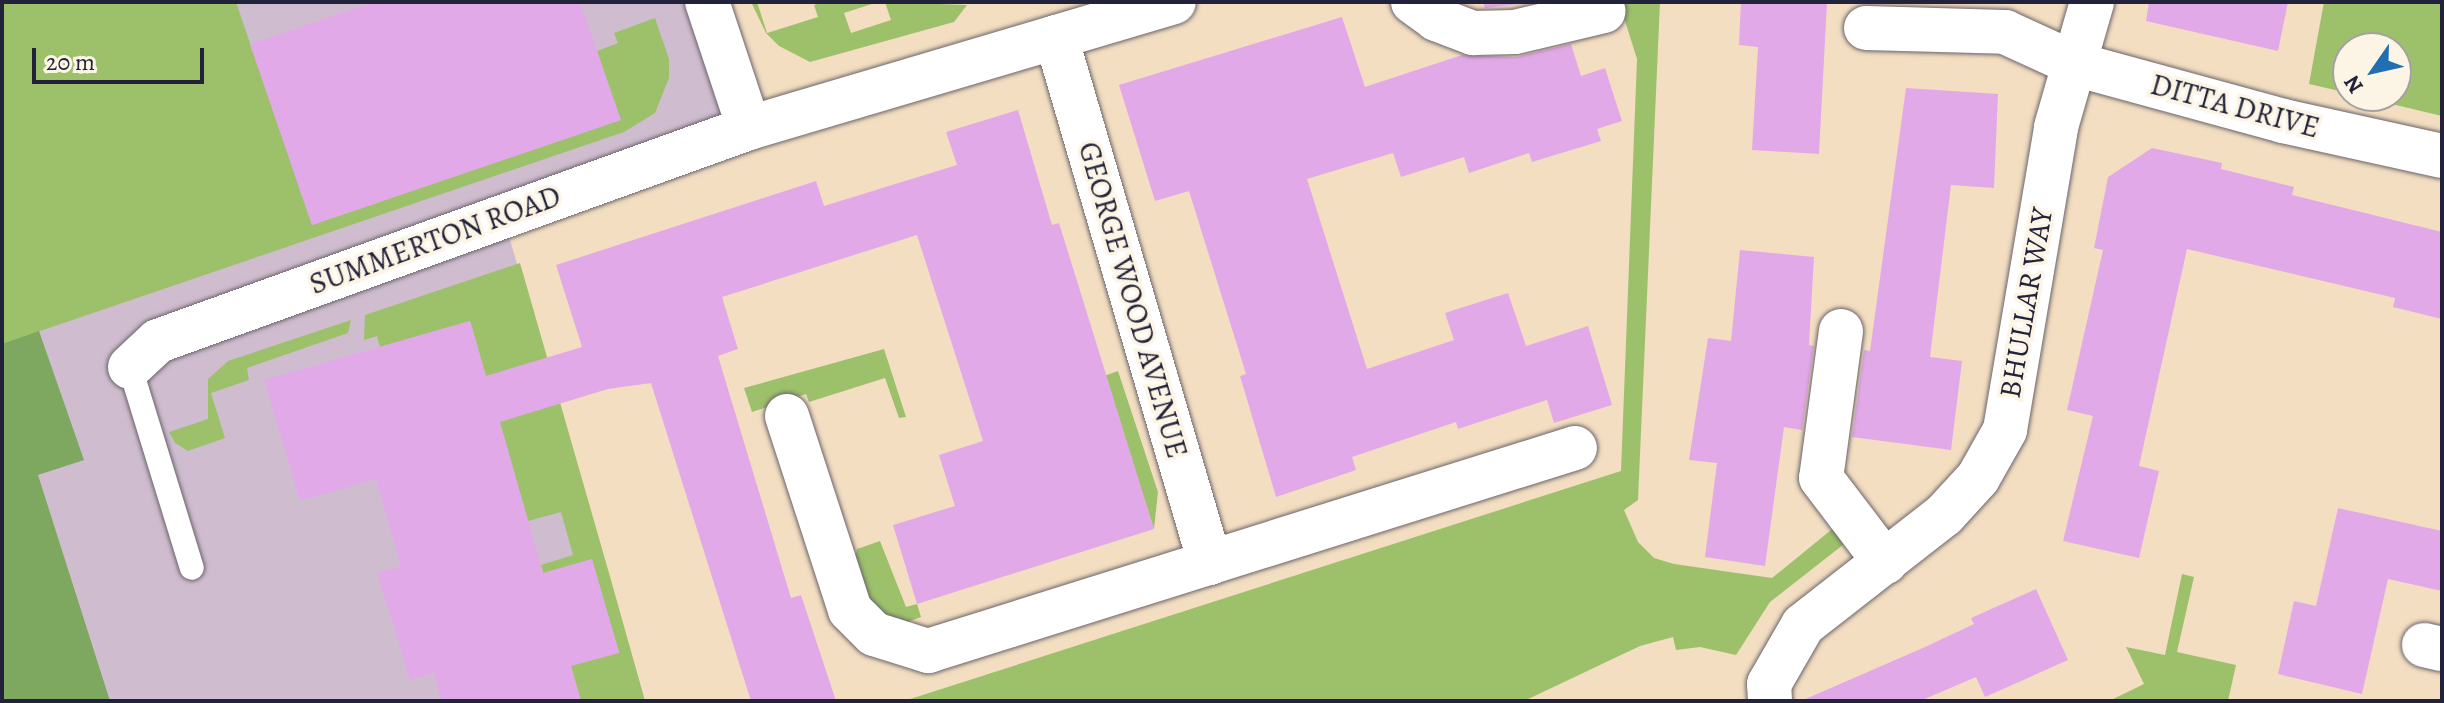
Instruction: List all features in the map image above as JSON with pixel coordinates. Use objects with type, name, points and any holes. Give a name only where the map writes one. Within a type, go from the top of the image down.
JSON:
[{"type":"street","points":[[707,2],[749,128]]},
{"type":"street","name":"SUMMERTON ROAD","points":[[130,367],[158,341],[749,128],[1174,2]]},
{"type":"street","name":"BHULLAR WAY","points":[[1770,701],[1769,684],[1803,625],[1944,515],[1978,478],[2005,430],[2056,127],[2092,2]]},
{"type":"street","points":[[1424,10],[1473,33],[1515,32],[1604,11]]},
{"type":"street","name":"DITTA DRIVE","points":[[1866,28],[1940,16],[2005,32],[2075,64],[2283,121],[2442,156]]},
{"type":"street","name":"GEORGE WOOD AVENUE","points":[[1056,37],[1210,563]]},
{"type":"street","points":[[1841,331],[1821,478],[1885,562]]},
{"type":"street","points":[[787,416],[850,610],[874,634],[916,650],[928,651],[1575,448]]},
{"type":"lane","points":[[130,367],[192,568]]},
{"type":"shaded area","points":[[2,2],[707,2],[749,128],[503,216],[645,701],[2,701]]},
{"type":"green space","points":[[2,2],[236,2],[312,225],[620,120],[597,51],[618,43],[614,33],[655,18],[669,59],[669,78],[655,113],[624,132],[2,344]]},
{"type":"green space","points":[[751,2],[757,2],[767,33],[818,17],[814,5],[822,2],[878,2],[844,13],[851,33],[891,20],[885,2],[967,5],[954,22],[810,62],[779,46],[766,33]]},
{"type":"green space","points":[[1619,2],[1660,2],[1638,500],[1624,510],[1638,542],[1654,558],[1674,564],[1772,578],[1836,526],[1848,541],[1770,602],[1736,655],[1700,647],[1676,650],[1673,637],[1640,646],[1524,701],[904,701],[1621,471],[1637,59]]},
{"type":"green space","points":[[2324,2],[2442,2],[2442,116],[2412,109],[2412,32],[2332,32],[2332,89],[2309,84]]},
{"type":"green space","points":[[520,263],[645,701],[581,701],[541,565],[573,555],[561,512],[528,521],[470,321],[380,347],[377,336],[364,340],[365,315]],"holes":[[[592,560],[619,653],[551,571]]]},
{"type":"green space","points":[[351,320],[348,333],[247,368],[249,380],[211,393],[225,438],[188,451],[175,443],[169,432],[208,419],[208,379],[228,361]]},
{"type":"green space","points":[[39,331],[84,460],[38,475],[110,701],[2,701],[2,344]]},
{"type":"green space","points":[[884,349],[906,417],[899,418],[885,378],[809,402],[806,394],[752,412],[744,388]]},
{"type":"green space","points":[[1118,371],[1158,492],[1154,529],[1129,452],[1087,382]]},
{"type":"green space","points":[[880,541],[906,607],[917,604],[921,617],[902,624],[872,611],[855,558],[857,549]]},
{"type":"green space","points":[[2182,574],[2194,577],[2177,652],[2236,665],[2228,701],[2109,701],[2144,684],[2126,647],[2165,655]]},
{"type":"building","points":[[374,2],[580,2],[621,120],[312,225],[250,44]]},
{"type":"building","points":[[1483,2],[1533,2],[1485,8]]},
{"type":"building","points":[[1741,2],[1827,2],[1819,154],[1752,150],[1758,47],[1739,45]]},
{"type":"building","points":[[2149,2],[2288,2],[2278,51],[2146,21]]},
{"type":"building","points":[[1342,17],[1365,87],[1462,55],[1516,57],[1571,44],[1581,76],[1605,68],[1622,121],[1597,129],[1601,141],[1532,162],[1529,153],[1469,173],[1464,157],[1401,177],[1393,153],[1307,179],[1367,369],[1454,340],[1445,313],[1508,293],[1526,346],[1588,326],[1612,405],[1554,423],[1547,400],[1458,429],[1456,422],[1352,457],[1356,470],[1276,497],[1240,376],[1246,374],[1189,191],[1155,201],[1119,85]]},
{"type":"building","points":[[1906,88],[1998,94],[1994,188],[1951,185],[1930,357],[1962,361],[1951,450],[1852,437],[1864,350],[1870,351]]},
{"type":"building","points":[[1018,110],[1052,225],[1059,223],[1154,529],[917,604],[893,525],[955,506],[939,455],[983,441],[917,235],[722,297],[738,349],[718,356],[791,598],[801,595],[836,701],[751,701],[651,383],[608,389],[500,422],[543,573],[592,559],[619,653],[571,666],[581,701],[441,701],[434,673],[410,680],[377,573],[401,566],[376,479],[300,501],[264,380],[470,321],[486,376],[582,347],[556,265],[816,181],[824,206],[957,165],[946,132]]},
{"type":"building","points":[[2152,148],[2222,163],[2221,169],[2294,187],[2292,195],[2442,232],[2442,319],[2393,307],[2395,298],[2187,249],[2139,466],[2159,471],[2139,558],[2063,541],[2093,416],[2067,410],[2103,250],[2094,248],[2108,177]]},
{"type":"building","points":[[1740,250],[1814,257],[1809,345],[1814,346],[1802,430],[1784,427],[1765,566],[1705,557],[1717,463],[1689,460],[1708,338],[1731,341]]},
{"type":"building","points":[[2338,508],[2442,531],[2442,591],[2388,579],[2362,694],[2278,674],[2294,601],[2316,606]]},
{"type":"building","points":[[2036,589],[2068,660],[1985,697],[1976,677],[1920,701],[1801,701],[1974,624],[1971,618]]}]
